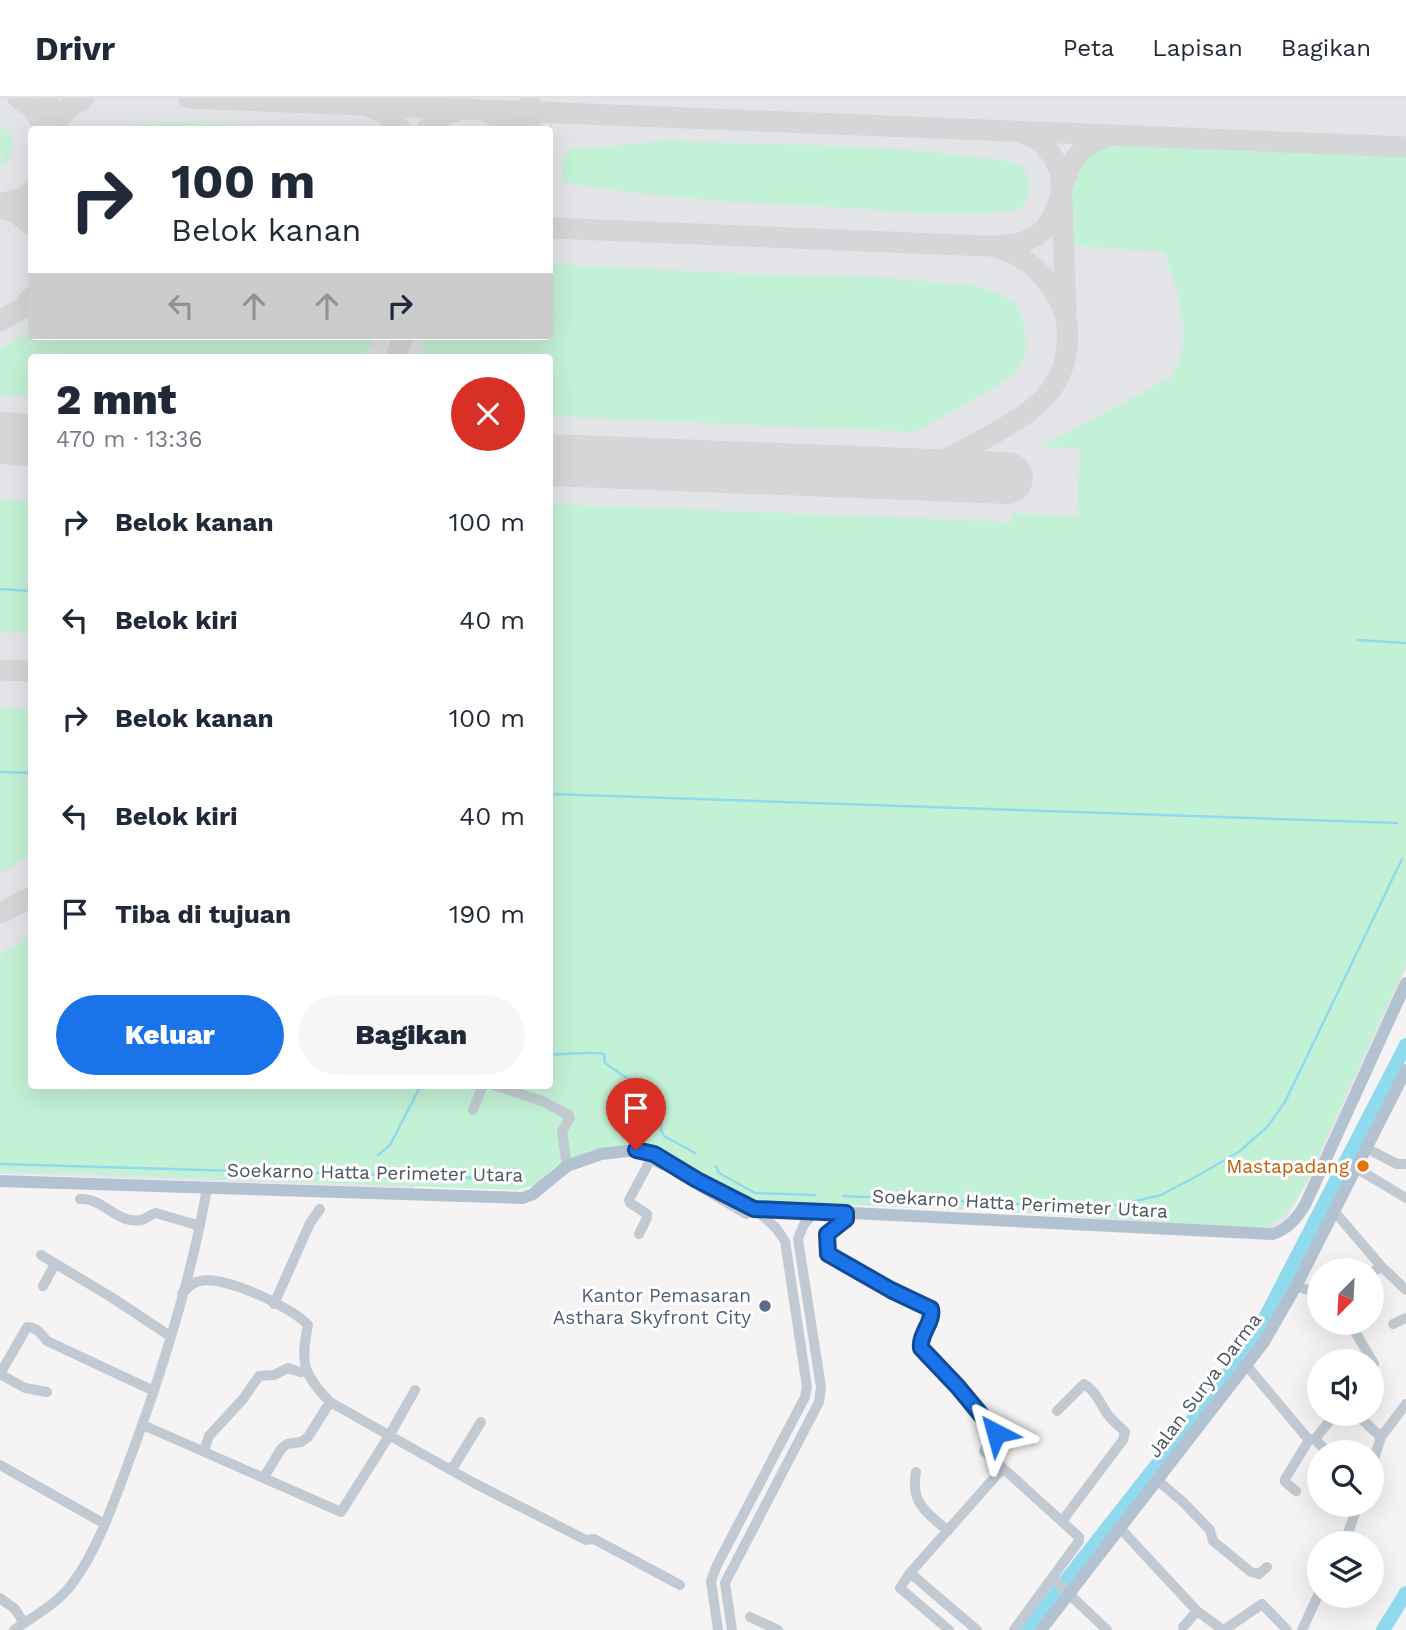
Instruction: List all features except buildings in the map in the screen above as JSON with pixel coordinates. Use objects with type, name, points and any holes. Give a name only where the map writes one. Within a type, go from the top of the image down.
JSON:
[{"type":"main road","name":"Soekarno Hatta Perimeter Utara","points":[[0,1181],[523,1198],[533,1194],[567,1166],[601,1154],[636,1150],[752,1208],[1273,1234],[1294,1222],[1306,1205],[1406,983]]},
{"type":"main road","name":"Jalan Surya Darma","points":[[1041,1630],[1061,1585],[1119,1527],[1247,1366],[1296,1286],[1406,1070]]},
{"type":"street","points":[[473,1110],[481,1089]]},
{"type":"street","points":[[505,1089],[542,1101],[569,1115],[570,1118],[562,1130],[567,1166]]},
{"type":"street","points":[[1366,1148],[1397,1164],[1406,1164]]},
{"type":"street","points":[[639,1234],[647,1214],[629,1200],[652,1156]]},
{"type":"street","points":[[1356,1168],[1406,1198]]},
{"type":"street","points":[[85,1184],[84,1198],[126,1220],[143,1220],[156,1213],[200,1226]]},
{"type":"street","points":[[14,1630],[58,1600],[73,1583],[105,1524],[154,1391],[200,1226],[207,1188]]},
{"type":"street","points":[[718,1630],[711,1581],[805,1397],[807,1387],[785,1241],[776,1228],[752,1208]]},
{"type":"street","points":[[274,1304],[310,1223],[320,1209]]},
{"type":"street","points":[[732,1630],[725,1583],[819,1402],[821,1387],[798,1239],[804,1224],[816,1211]]},
{"type":"street","points":[[1334,1211],[1374,1258]]},
{"type":"street","points":[[846,1213],[846,1219],[827,1234],[828,1254],[931,1309],[932,1315],[920,1341],[921,1348],[996,1430],[984,1451],[1079,1537],[1061,1585],[1014,1630]]},
{"type":"street","points":[[41,1255],[170,1336]]},
{"type":"street","points":[[43,1286],[55,1264]]},
{"type":"street","points":[[1384,1269],[1406,1290]]},
{"type":"street","points":[[182,1294],[202,1280],[246,1288],[298,1314],[308,1325],[303,1347],[305,1371],[314,1386],[330,1402],[474,1483],[586,1540],[594,1539],[680,1585]]},
{"type":"street","points":[[1296,1286],[1307,1290]]},
{"type":"street","points":[[794,1301],[807,1300]]},
{"type":"street","points":[[1393,1324],[1406,1318]]},
{"type":"street","points":[[47,1392],[25,1388],[0,1374],[30,1326],[43,1333],[47,1341],[154,1391]]},
{"type":"street","points":[[1247,1366],[1312,1440],[1324,1426]]},
{"type":"street","points":[[204,1451],[209,1436],[259,1377],[274,1375],[288,1368],[305,1371]]},
{"type":"street","points":[[1057,1411],[1084,1384],[1105,1407],[1106,1413],[1125,1432],[1123,1440],[1062,1521]]},
{"type":"street","points":[[143,1425],[341,1512],[415,1390]]},
{"type":"street","points":[[264,1477],[281,1449],[308,1437],[330,1402]]},
{"type":"street","points":[[1380,1440],[1406,1405]]},
{"type":"street","points":[[452,1469],[481,1422]]},
{"type":"street","points":[[1369,1426],[1381,1437]]},
{"type":"street","points":[[1296,1491],[1285,1480],[1307,1447]]},
{"type":"street","points":[[0,1465],[105,1524]]},
{"type":"street","points":[[949,1630],[900,1588],[910,1573],[1002,1469]]},
{"type":"street","points":[[916,1472],[914,1490],[917,1501],[923,1510],[948,1531]]},
{"type":"street","points":[[1157,1480],[1184,1502],[1210,1530],[1213,1541],[1251,1572],[1259,1574],[1267,1567]]},
{"type":"street","points":[[759,1485],[771,1492]]},
{"type":"street","points":[[753,1496],[766,1502]]},
{"type":"street","points":[[1119,1527],[1197,1611],[1223,1630],[1262,1604],[1287,1630]]},
{"type":"street","points":[[910,1573],[977,1630]]},
{"type":"street","points":[[1061,1585],[1107,1630]]},
{"type":"street","points":[[0,1598],[15,1609],[24,1623]]},
{"type":"street","points":[[1302,1630],[1312,1608]]},
{"type":"street","points":[[1183,1627],[1197,1611]]},
{"type":"street","points":[[750,1617],[778,1630]]},
{"type":"shaded area","points":[[0,98],[1406,98],[1406,969],[1309,1180],[1286,1220],[1271,1228],[1161,1224],[1033,1213],[826,1204],[829,1197],[820,1193],[814,1204],[757,1202],[659,1150],[638,1146],[642,1108],[553,1071],[553,354],[28,354],[28,1089],[73,1089],[420,1123],[414,1188],[0,1174]]},
{"type":"green space","points":[[173,122],[250,126],[127,126]]},
{"type":"green space","points":[[0,125],[10,135],[13,146],[1,168]]},
{"type":"green space","points":[[1119,136],[1406,147],[1406,964],[1307,1179],[1294,1203],[1283,1216],[1259,1228],[963,1209],[757,1201],[643,1144],[592,1150],[553,1168],[537,1185],[516,1190],[0,1171],[0,954],[28,939],[28,1089],[553,1089],[553,504],[1012,522],[1013,513],[1077,516],[1080,448],[1040,447],[1170,378],[1178,364],[1183,333],[1179,299],[1164,252],[1064,245],[1063,208],[1067,175],[1073,161],[1083,149],[1098,141]]},
{"type":"green space","points":[[668,141],[860,147],[998,160],[1010,162],[1025,171],[1029,183],[1028,196],[1019,210],[955,214],[671,197],[566,183],[562,180],[563,157],[571,149]]},
{"type":"green space","points":[[553,264],[877,277],[978,286],[1006,297],[1015,305],[1022,317],[1027,344],[1025,357],[1007,380],[915,432],[553,416],[553,354],[421,354],[425,340],[553,340]]},
{"type":"green space","points":[[28,332],[28,340],[373,340],[366,354],[28,354],[28,396],[0,395],[0,350]]},
{"type":"green space","points":[[0,499],[28,503],[28,631],[0,633]]},
{"type":"green space","points":[[0,707],[28,711],[28,856],[0,873]]},
{"type":"waterway","points":[[0,589],[28,591]]},
{"type":"waterway","points":[[1358,640],[1406,643]]},
{"type":"waterway","points":[[0,772],[28,773]]},
{"type":"waterway","points":[[553,794],[1397,823]]},
{"type":"waterway","points":[[843,1196],[1087,1207],[1124,1204],[1161,1195],[1240,1151],[1267,1127],[1285,1102],[1402,859]]},
{"type":"waterway","points":[[1027,1630],[1240,1359],[1266,1316],[1406,1045]]},
{"type":"waterway","points":[[553,1054],[604,1054],[605,1063],[657,1099],[662,1113],[661,1130],[664,1136],[695,1153]]},
{"type":"waterway","points":[[378,1155],[390,1145],[419,1089]]},
{"type":"waterway","points":[[0,1164],[482,1178]]},
{"type":"waterway","points":[[716,1166],[719,1173],[755,1193],[815,1195]]},
{"type":"waterway","points":[[1383,1630],[1406,1593]]},
{"type":"taxiway","points":[[18,98],[34,110],[43,126]]},
{"type":"taxiway","points":[[48,126],[49,98]]},
{"type":"taxiway","points":[[54,126],[68,108],[84,98]]},
{"type":"taxiway","points":[[189,98],[1406,147]]},
{"type":"taxiway","points":[[529,126],[530,98]]},
{"type":"taxiway","points":[[370,107],[384,113],[397,126]]},
{"type":"taxiway","points":[[431,126],[444,115],[459,110]]},
{"type":"taxiway","points":[[483,110],[501,119],[508,126]]},
{"type":"taxiway","points":[[1023,133],[1046,148],[1061,173],[1066,310]]},
{"type":"taxiway","points":[[553,228],[986,246],[1019,243],[1040,233],[1052,218],[1072,163],[1085,148],[1107,137]]},
{"type":"taxiway","points":[[0,204],[28,194]]},
{"type":"taxiway","points":[[0,208],[16,213],[28,222]]},
{"type":"taxiway","points":[[861,473],[908,472],[949,457],[1025,414],[1038,404],[1058,379],[1068,340],[1059,300],[1033,266],[1006,250],[995,247]]},
{"type":"taxiway","points":[[0,321],[28,301]]},
{"type":"taxiway","points":[[397,354],[402,340]]},
{"type":"taxiway","points":[[0,670],[28,671]]},
{"type":"taxiway","points":[[0,913],[28,899]]},
{"type":"runway","points":[[0,438],[28,440]]},
{"type":"runway","points":[[553,460],[1007,478]]},
{"type":"place","name":"Mastapadang","points":[[1363,1166]]},
{"type":"place","name":"Kantor Pemasaran Asthara Skyfront City","points":[[765,1306]]},
{"type":"route","points":[[636,1150],[654,1154],[754,1209],[846,1213],[846,1219],[827,1234],[828,1254],[933,1311],[920,1341],[921,1348],[996,1433]]}]
